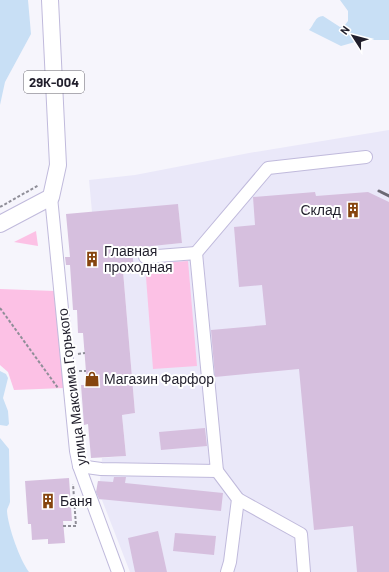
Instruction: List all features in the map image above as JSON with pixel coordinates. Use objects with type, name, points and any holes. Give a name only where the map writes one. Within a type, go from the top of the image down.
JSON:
[{"type":"main road","name":"29К-004","points":[[50,0],[58,165],[51,197]]},
{"type":"main road","points":[[0,224],[51,197]]},
{"type":"street","points":[[145,257],[196,253],[268,168],[366,157]]},
{"type":"street","name":"улица Максима Горького","points":[[51,197],[76,451],[79,466],[118,572]]},
{"type":"street","points":[[196,253],[217,471],[238,499],[300,534],[304,572]]},
{"type":"street","points":[[79,466],[101,469],[217,471]]},
{"type":"street","points":[[226,572],[230,562],[238,499]]},
{"type":"path","points":[[0,207],[38,186]]},
{"type":"path","points":[[0,308],[60,390]]},
{"type":"path","points":[[63,526],[76,526],[72,481]]},
{"type":"shaded area","points":[[389,130],[389,572],[130,572],[102,500],[96,499],[98,481],[100,481],[102,458],[126,456],[122,415],[135,413],[123,271],[134,270],[118,249],[182,243],[178,205],[92,212],[89,180],[135,175],[249,153]]},
{"type":"shaded area","points":[[36,231],[38,246],[14,242]]},
{"type":"shaded area","points":[[188,261],[197,366],[153,369],[145,264]]},
{"type":"shaded area","points":[[0,289],[55,291],[64,388],[14,390],[8,372],[0,365]]},
{"type":"water","points":[[0,0],[28,0],[31,34],[5,82],[0,105]]},
{"type":"water","points":[[340,0],[389,0],[389,40],[362,40],[341,46],[309,30],[316,19],[320,16],[323,16],[340,27],[344,26],[348,21],[348,11]]},
{"type":"water","points":[[0,371],[6,374],[8,378],[3,398],[8,411],[9,424],[7,426],[0,425]]},
{"type":"water","points":[[0,438],[9,449],[10,502],[7,510],[8,518],[18,552],[29,572],[0,572]]},
{"type":"building","points":[[315,192],[316,196],[368,192],[389,202],[389,572],[357,572],[353,526],[314,530],[299,369],[215,377],[211,330],[266,325],[262,285],[239,287],[234,227],[255,225],[253,197]]},
{"type":"building","points":[[178,204],[182,243],[132,248],[134,271],[123,271],[135,413],[122,415],[126,456],[91,458],[88,424],[84,425],[81,385],[87,385],[83,333],[78,333],[77,310],[73,310],[70,265],[66,265],[65,257],[70,257],[66,214]]},
{"type":"building","points":[[205,428],[207,446],[161,450],[159,432]]},
{"type":"building","points":[[114,477],[126,477],[125,483],[223,493],[221,511],[99,499],[96,492],[98,481],[113,482]]},
{"type":"building","name":"Баня","points":[[69,478],[72,521],[63,521],[65,543],[48,544],[48,539],[32,540],[31,524],[28,524],[25,481]]},
{"type":"building","points":[[158,531],[167,572],[135,572],[128,538]]},
{"type":"building","points":[[175,533],[216,536],[214,555],[173,551]]},
{"type":"railway","points":[[379,191],[389,196]]},
{"type":"place","name":"Склад","points":[[353,210]]},
{"type":"place","name":"Главная проходная","points":[[92,259]]},
{"type":"place","name":"Магазин Фарфор","points":[[92,379]]},
{"type":"place","name":"Баня","points":[[48,501]]}]
